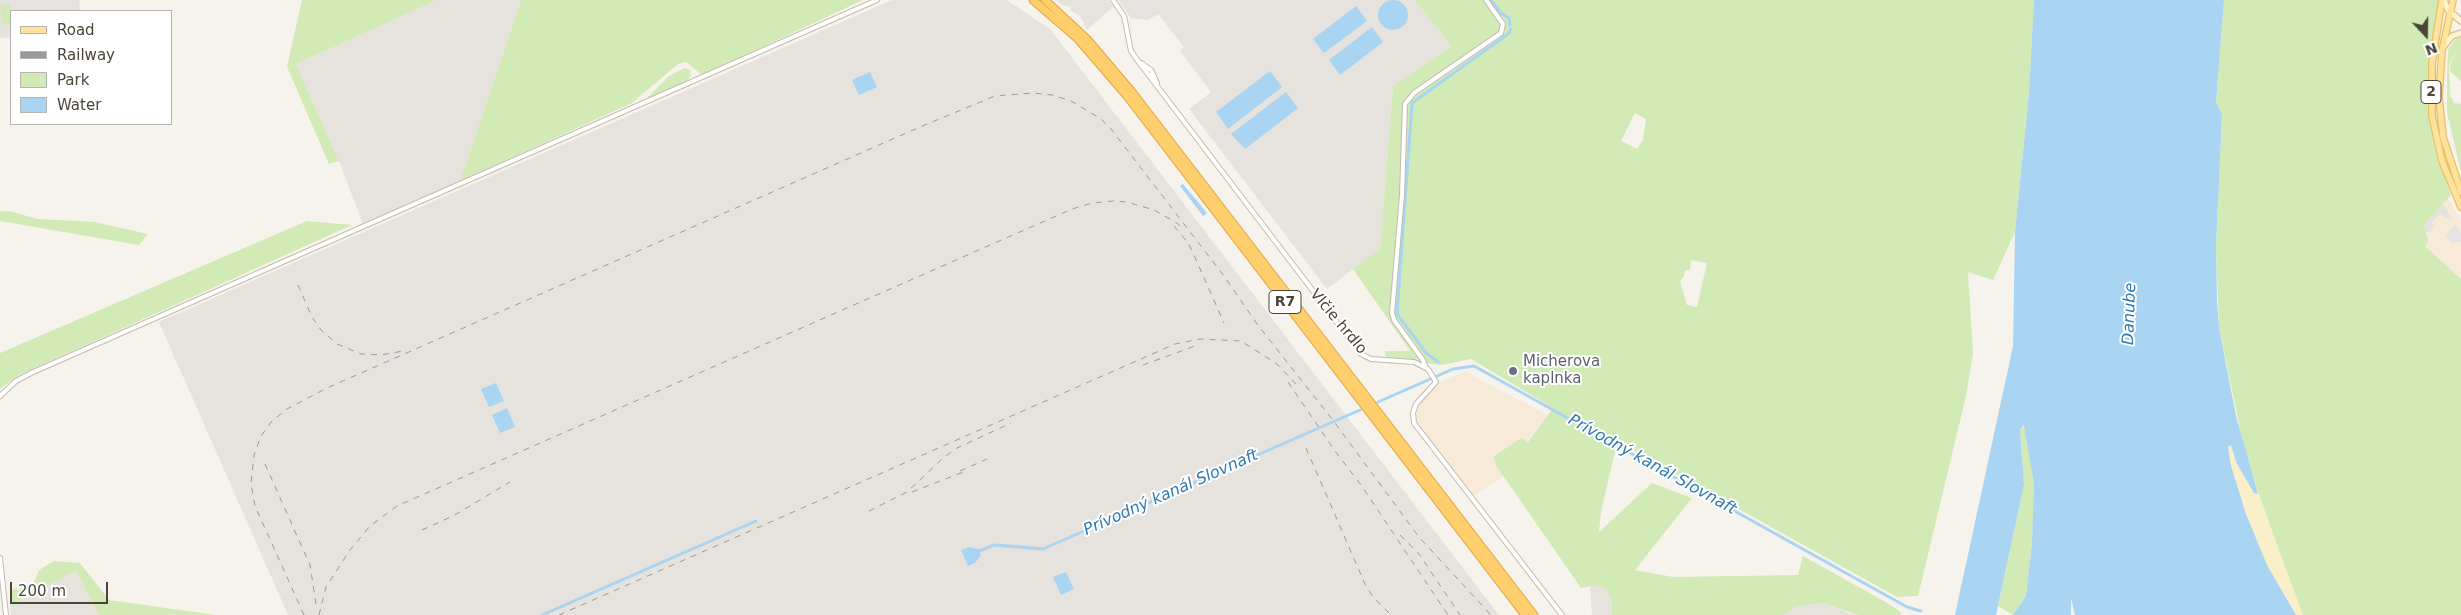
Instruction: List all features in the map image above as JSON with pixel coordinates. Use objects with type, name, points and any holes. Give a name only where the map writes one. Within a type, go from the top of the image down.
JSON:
[{"type":"highway","name":"R7","points":[[1033,0],[1077,38],[1127,96],[1525,615]]},
{"type":"highway","name":"R7","points":[[1045,0],[1087,39],[1132,92],[1534,615]]},
{"type":"main road","name":"2","points":[[2443,0],[2432,58],[2431,106],[2441,158],[2461,207]]},
{"type":"main road","name":"2","points":[[2453,0],[2442,51],[2439,92],[2441,124],[2447,154],[2461,192]]},
{"type":"street","points":[[0,396],[16,381],[31,373],[877,0]]},
{"type":"street","name":"Vlčie hrdlo","points":[[1114,0],[1124,16],[1131,51],[1138,62],[1151,70],[1158,87],[1361,354],[1371,359],[1414,362],[1425,366]]},
{"type":"street","points":[[1486,0],[1503,24],[1501,33],[1414,93],[1405,104],[1402,195],[1392,313],[1394,320],[1436,382],[1416,404],[1413,412],[1414,423],[1562,615]]},
{"type":"street","points":[[2443,0],[2450,11],[2461,21]]},
{"type":"street","points":[[2442,51],[2452,36],[2461,33]]},
{"type":"street","points":[[0,558],[6,615]]},
{"type":"shaded area","points":[[0,0],[79,0],[80,10],[10,10],[10,37],[0,38]]},
{"type":"shaded area","points":[[437,0],[521,0],[460,181],[363,224],[339,161],[296,64]]},
{"type":"shaded area","points":[[892,0],[1007,0],[1050,29],[1499,615],[288,615],[159,322]]},
{"type":"shaded area","points":[[1055,0],[1108,0],[1113,7],[1087,30],[1080,16],[1071,11],[1071,7],[1064,6]]},
{"type":"shaded area","points":[[1118,0],[1415,0],[1451,46],[1393,86],[1380,249],[1327,289],[1189,109],[1211,92],[1180,51],[1184,47],[1158,14],[1148,20],[1131,18]]},
{"type":"shaded area","points":[[1142,0],[1147,0],[1155,11],[1147,18],[1136,4]]},
{"type":"shaded area","points":[[2448,197],[2461,220],[2461,279],[2425,246],[2424,225]]},
{"type":"shaded area","points":[[2443,204],[2452,218],[2449,220],[2440,214],[2431,223],[2435,226],[2430,232],[2425,231],[2424,225]]},
{"type":"shaded area","points":[[2455,225],[2461,233],[2461,241],[2452,243],[2446,235]]},
{"type":"shaded area","points":[[1465,372],[1548,415],[1527,442],[1493,457],[1497,462],[1495,464],[1504,476],[1472,497],[1418,425],[1415,416],[1419,404],[1438,383]]},
{"type":"shaded area","points":[[76,571],[99,615],[11,615],[10,605]]},
{"type":"shaded area","points":[[1590,586],[1605,587],[1611,598],[1612,615],[1592,615]]},
{"type":"shaded area","points":[[1822,603],[1855,615],[1782,615],[1796,607]]},
{"type":"green space","points":[[302,0],[437,0],[296,64],[339,161],[329,164],[287,67]]},
{"type":"green space","points":[[521,0],[863,0],[702,75],[686,62],[678,64],[632,103],[460,181]]},
{"type":"green space","points":[[1415,0],[2034,0],[2029,93],[2015,232],[1993,280],[1968,272],[1973,353],[1966,396],[1918,596],[1897,597],[1620,443],[1615,452],[1601,511],[1599,532],[1652,483],[1692,498],[1635,570],[1673,577],[1798,575],[1803,556],[1884,601],[1901,612],[1900,615],[1858,615],[1822,603],[1796,607],[1782,615],[1612,615],[1611,598],[1605,588],[1594,585],[1581,588],[1495,464],[1496,462],[1493,457],[1521,438],[1528,442],[1553,408],[1471,359],[1441,365],[1386,358],[1385,351],[1410,351],[1353,269],[1380,249],[1393,86],[1451,46]],"holes":[[[1635,113],[1646,119],[1643,140],[1637,149],[1621,141]],[[1691,260],[1707,263],[1697,307],[1687,305],[1680,281],[1684,276],[1685,270],[1690,270]]]},
{"type":"green space","points":[[2224,0],[2440,0],[2430,54],[2428,104],[2435,148],[2451,195],[2424,225],[2428,241],[2425,246],[2461,279],[2461,615],[2301,615],[2246,457],[2219,328],[2216,246],[2222,114],[2216,102]]},
{"type":"green space","points":[[10,4],[10,24],[2,25],[0,5]]},
{"type":"green space","points":[[2461,37],[2461,81],[2450,71],[2451,62],[2457,50],[2450,62],[2449,70],[2450,95],[2454,103],[2461,104],[2461,172],[2447,113],[2447,74],[2448,50],[2456,39]]},
{"type":"green space","points":[[685,68],[690,70],[691,75],[687,81],[646,99],[669,76]]},
{"type":"green space","points":[[0,211],[10,211],[37,219],[95,222],[148,234],[139,245],[0,221]]},
{"type":"green space","points":[[307,221],[352,225],[19,375],[0,389],[0,353]]},
{"type":"green space","points":[[2025,425],[2034,484],[2032,542],[2026,596],[2013,615],[1998,606],[2024,485],[2020,430]]},
{"type":"green space","points":[[54,561],[80,563],[109,600],[216,615],[99,615],[76,571],[10,605],[11,590],[34,582],[39,570]]},
{"type":"sand","points":[[2231,445],[2236,462],[2258,493],[2303,615],[2296,615],[2267,565],[2246,514],[2231,466],[2228,446]]},
{"type":"water","points":[[1393,0],[1404,4],[1408,15],[1404,26],[1393,30],[1382,26],[1378,15],[1382,4]]},
{"type":"water","name":"Danube","points":[[2034,0],[2224,0],[2216,102],[2222,114],[2216,246],[2217,301],[2219,328],[2236,416],[2258,494],[2254,493],[2236,462],[2231,445],[2228,447],[2231,466],[2246,514],[2267,565],[2296,615],[2075,615],[2071,598],[2071,615],[2013,615],[2026,596],[2032,542],[2034,484],[2024,425],[2020,430],[2024,485],[1996,615],[1955,615],[2013,346],[2015,232],[2029,93]]},
{"type":"water","points":[[1356,6],[1367,21],[1324,53],[1313,39]]},
{"type":"water","points":[[1372,27],[1383,42],[1340,75],[1329,60]]},
{"type":"water","points":[[1270,71],[1282,87],[1228,129],[1216,112]]},
{"type":"water","points":[[870,72],[877,87],[859,95],[852,80]]},
{"type":"water","points":[[1286,92],[1298,108],[1245,149],[1231,134]]},
{"type":"water","points":[[1183,184],[1207,213],[1203,216],[1180,186]]},
{"type":"water","points":[[496,383],[504,401],[489,407],[481,389]]},
{"type":"water","points":[[507,408],[515,427],[500,433],[492,415]]},
{"type":"water","points":[[968,547],[978,549],[981,555],[975,563],[968,566],[961,550]]},
{"type":"water","points":[[1066,572],[1074,589],[1061,595],[1053,577]]},
{"type":"waterway","points":[[1491,0],[1501,13],[1509,18],[1510,25]]},
{"type":"waterway","points":[[1438,362],[1426,353],[1397,314],[1412,103],[1508,34],[1511,29]]},
{"type":"waterway","name":"Prívodný kanál Slovnaft","points":[[1378,402],[1453,369],[1474,366],[1907,607],[1921,611]]},
{"type":"waterway","name":"Prívodný kanál Slovnaft","points":[[979,551],[994,545],[1043,549],[1360,410]]},
{"type":"waterway","points":[[542,615],[756,521]]},
{"type":"railway","points":[[304,615],[255,506],[251,484],[254,455],[261,436],[272,421],[287,409],[327,388],[920,127],[995,96],[1033,93],[1052,95],[1071,101],[1101,119],[1111,129],[1224,276],[1257,324],[1332,419],[1419,537],[1491,615]]},
{"type":"railway","points":[[319,615],[326,587],[350,550],[370,526],[397,506],[1072,209],[1092,203],[1127,202],[1154,210],[1177,223],[1183,229]]},
{"type":"railway","points":[[1174,226],[1188,243],[1224,323]]},
{"type":"railway","points":[[298,285],[312,317],[321,330],[337,344],[361,354],[381,355],[403,351]]},
{"type":"railway","points":[[559,615],[1175,344],[1200,339],[1241,341],[1277,364],[1297,385]]},
{"type":"railway","points":[[1143,365],[1195,346]]},
{"type":"railway","points":[[1288,382],[1335,451],[1361,485],[1448,615]]},
{"type":"railway","points":[[869,511],[907,492],[955,449],[1011,423]]},
{"type":"railway","points":[[1306,448],[1365,584],[1373,597],[1391,615]]},
{"type":"railway","points":[[960,471],[987,459]]},
{"type":"railway","points":[[265,464],[310,565],[317,610]]},
{"type":"railway","points":[[912,492],[966,471]]},
{"type":"railway","points":[[422,530],[453,516],[510,482]]},
{"type":"railway","points":[[1400,535],[1419,554],[1460,615]]},
{"type":"place","name":"Micherova kaplnka","points":[[1513,371]]}]
